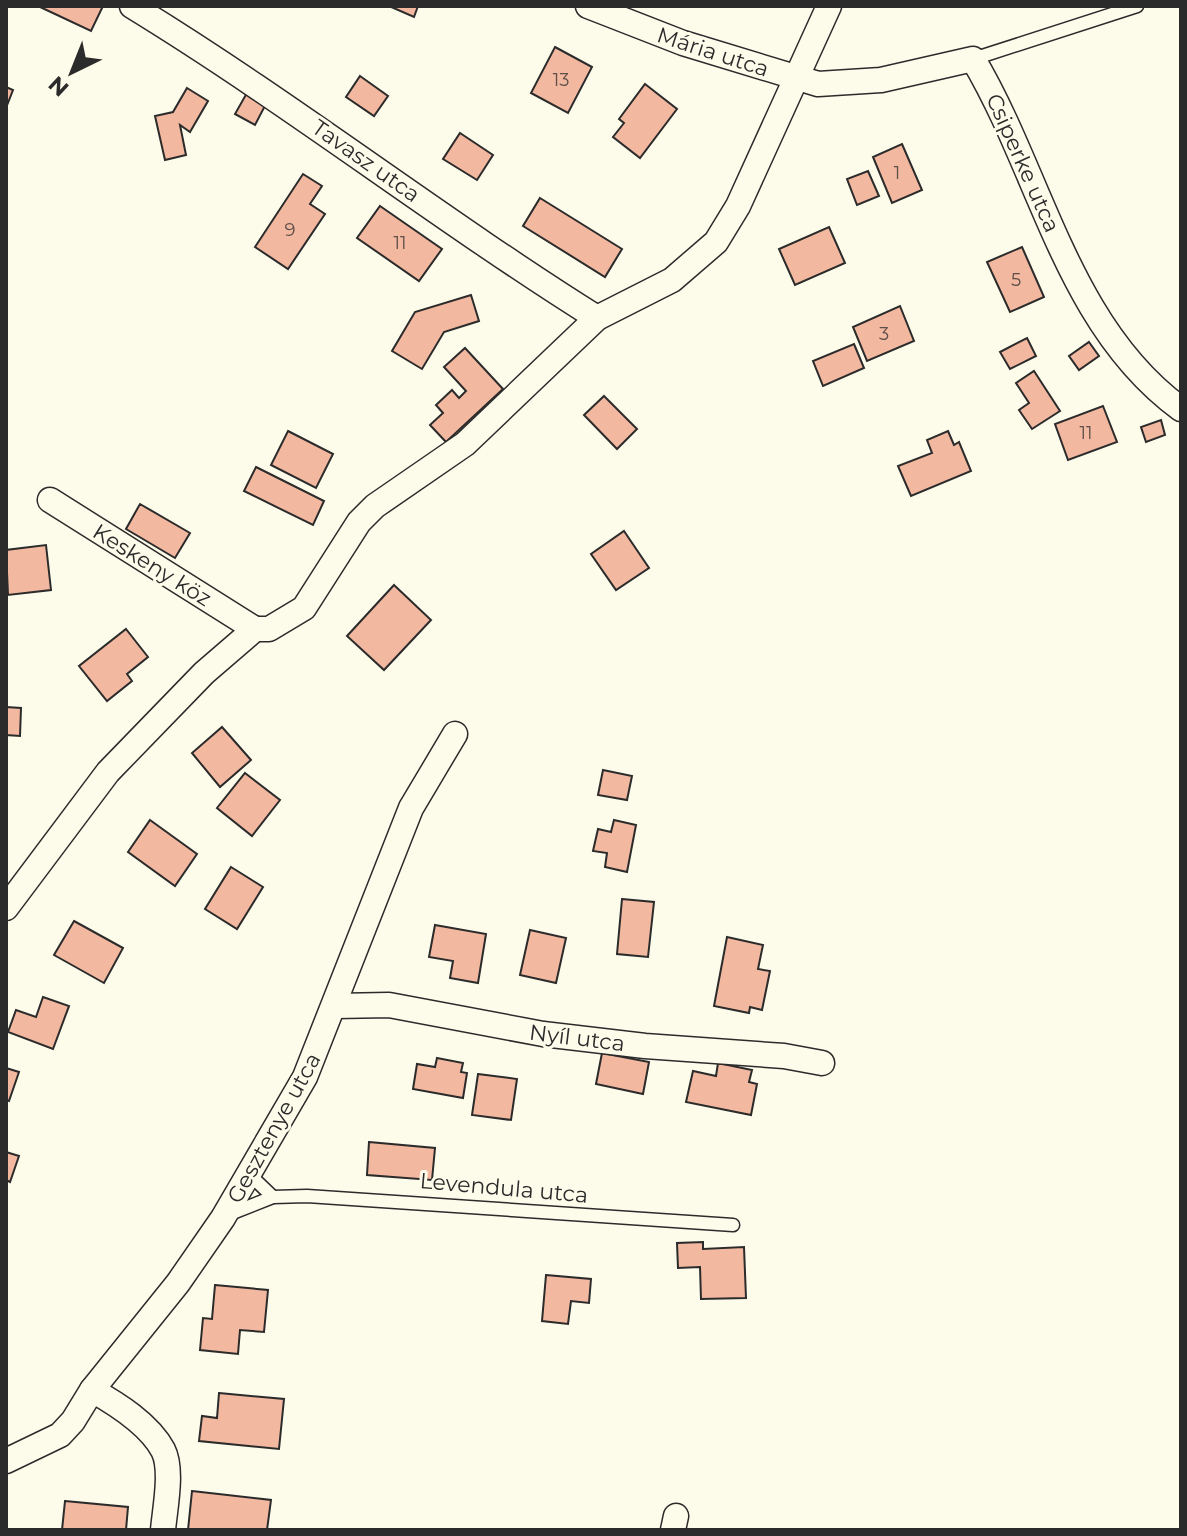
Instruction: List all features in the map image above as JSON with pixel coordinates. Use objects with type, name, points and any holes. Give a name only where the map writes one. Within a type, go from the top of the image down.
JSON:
[{"type":"street","name":"Tavasz utca","points":[[132,6],[208,53],[472,236],[597,318]]},
{"type":"street","name":"Mária utca","points":[[588,6],[683,43],[794,78]]},
{"type":"street","points":[[6,908],[108,772],[204,673],[255,629],[269,629],[304,608],[359,522],[375,506],[465,444],[597,318],[672,280],[716,242],[738,206],[829,6]]},
{"type":"street","points":[[794,78],[818,84],[852,84],[973,59]]},
{"type":"street","name":"Csiperke utca","points":[[973,59],[1008,122],[1070,268],[1109,337],[1151,388],[1181,409]]},
{"type":"street","name":"Keskeny köz","points":[[50,500],[255,629]]},
{"type":"street","name":"Gesztenye utca","points":[[6,1461],[60,1435],[178,1283],[223,1218],[305,1077],[411,808],[455,734]]},
{"type":"street","name":"Nyíl utca","points":[[335,1006],[389,1005],[495,1027],[586,1040],[784,1056],[822,1063]]},
{"type":"street","points":[[92,1390],[121,1406],[164,1451],[167,1477],[163,1530]]},
{"type":"lane","points":[[973,59],[1137,6]]},
{"type":"lane","points":[[249,1174],[273,1197]]},
{"type":"lane","name":"Levendula utca","points":[[223,1218],[273,1197],[356,1197],[733,1225]]},
{"type":"building","points":[[38,6],[103,6],[91,31]]},
{"type":"building","points":[[389,6],[418,6],[414,17]]},
{"type":"building","points":[[555,47],[592,67],[568,113],[531,93]]},
{"type":"building","points":[[360,76],[388,96],[374,116],[346,97]]},
{"type":"building","points":[[645,84],[677,109],[640,158],[613,137],[624,123],[619,119]]},
{"type":"building","points":[[6,87],[13,90],[6,108]]},
{"type":"building","points":[[187,88],[208,101],[190,132],[180,125],[186,155],[165,160],[155,116],[173,112]]},
{"type":"building","points":[[248,91],[267,102],[255,125],[235,114]]},
{"type":"building","points":[[460,133],[493,155],[477,180],[443,159]]},
{"type":"building","points":[[902,144],[922,190],[892,203],[873,157]]},
{"type":"building","points":[[868,171],[879,196],[857,205],[847,179]]},
{"type":"building","points":[[303,174],[322,186],[310,204],[325,214],[288,269],[255,247]]},
{"type":"building","points":[[540,198],[622,249],[605,277],[523,226]]},
{"type":"building","points":[[380,206],[442,249],[419,281],[357,238]]},
{"type":"building","points":[[829,227],[845,263],[795,285],[779,249]]},
{"type":"building","points":[[1022,247],[1044,297],[1010,312],[987,262]]},
{"type":"building","points":[[471,295],[479,321],[444,332],[422,369],[392,351],[415,312]]},
{"type":"building","points":[[900,306],[914,341],[867,361],[853,327]]},
{"type":"building","points":[[1027,338],[1036,356],[1010,369],[1000,352]]},
{"type":"building","points":[[1089,342],[1099,356],[1079,370],[1069,356]]},
{"type":"building","points":[[854,344],[864,368],[823,386],[813,361]]},
{"type":"building","points":[[465,348],[503,389],[446,442],[430,425],[443,413],[436,405],[452,390],[459,398],[466,391],[444,367]]},
{"type":"building","points":[[1034,371],[1060,411],[1032,429],[1019,410],[1029,403],[1016,383]]},
{"type":"building","points":[[604,396],[637,429],[617,449],[584,415]]},
{"type":"building","points":[[1103,406],[1117,442],[1068,460],[1055,424]]},
{"type":"building","points":[[1161,420],[1165,435],[1146,442],[1141,427]]},
{"type":"building","points":[[288,431],[333,454],[316,488],[271,465]]},
{"type":"building","points":[[948,431],[954,445],[959,442],[971,471],[911,496],[898,466],[932,453],[927,440]]},
{"type":"building","points":[[256,467],[324,501],[313,525],[244,491]]},
{"type":"building","points":[[140,504],[190,533],[175,558],[126,529]]},
{"type":"building","points":[[624,531],[649,568],[616,590],[591,554]]},
{"type":"building","points":[[46,545],[51,590],[8,595],[6,550]]},
{"type":"building","points":[[394,585],[431,620],[384,670],[347,636]]},
{"type":"building","points":[[126,629],[148,657],[127,674],[132,681],[107,701],[79,666]]},
{"type":"building","points":[[6,707],[21,708],[20,736],[6,735]]},
{"type":"building","points":[[222,727],[251,760],[220,787],[192,753]]},
{"type":"building","points":[[603,770],[632,776],[627,800],[598,795]]},
{"type":"building","points":[[245,773],[280,800],[252,836],[217,808]]},
{"type":"building","points":[[150,820],[197,854],[175,886],[128,852]]},
{"type":"building","points":[[614,820],[636,825],[627,872],[605,867],[607,853],[593,851],[598,829],[611,832]]},
{"type":"building","points":[[231,867],[263,887],[237,929],[205,909]]},
{"type":"building","points":[[622,899],[654,902],[648,957],[617,954]]},
{"type":"building","points":[[74,921],[123,948],[104,983],[54,955]]},
{"type":"building","points":[[435,925],[486,934],[478,983],[450,978],[453,961],[429,957]]},
{"type":"building","points":[[530,930],[566,938],[556,983],[520,975]]},
{"type":"building","points":[[727,937],[763,945],[758,969],[770,971],[762,1010],[750,1007],[749,1013],[714,1006]]},
{"type":"building","points":[[43,997],[69,1006],[53,1049],[8,1032],[16,1010],[36,1017]]},
{"type":"building","points":[[602,1053],[649,1062],[643,1094],[596,1084]]},
{"type":"building","points":[[437,1058],[463,1063],[461,1072],[467,1073],[463,1098],[413,1089],[417,1064],[435,1067]]},
{"type":"building","points":[[718,1063],[752,1070],[749,1082],[757,1084],[751,1115],[686,1102],[693,1071],[716,1076]]},
{"type":"building","points":[[6,1068],[19,1072],[9,1101],[6,1100]]},
{"type":"building","points":[[478,1074],[517,1079],[511,1120],[472,1115]]},
{"type":"building","points":[[369,1142],[435,1148],[432,1180],[367,1175]]},
{"type":"building","points":[[6,1152],[19,1156],[10,1182],[6,1180]]},
{"type":"building","points":[[703,1242],[703,1249],[744,1247],[746,1298],[701,1299],[700,1267],[678,1268],[677,1243]]},
{"type":"building","points":[[546,1275],[591,1279],[589,1303],[571,1301],[568,1324],[542,1321]]},
{"type":"building","points":[[215,1285],[268,1290],[264,1332],[240,1330],[238,1354],[200,1350],[203,1318],[212,1319]]},
{"type":"building","points":[[219,1393],[284,1399],[279,1449],[199,1441],[202,1416],[217,1418]]},
{"type":"building","points":[[192,1491],[271,1500],[267,1530],[188,1530]]},
{"type":"building","points":[[65,1501],[128,1507],[126,1530],[62,1530]]}]
